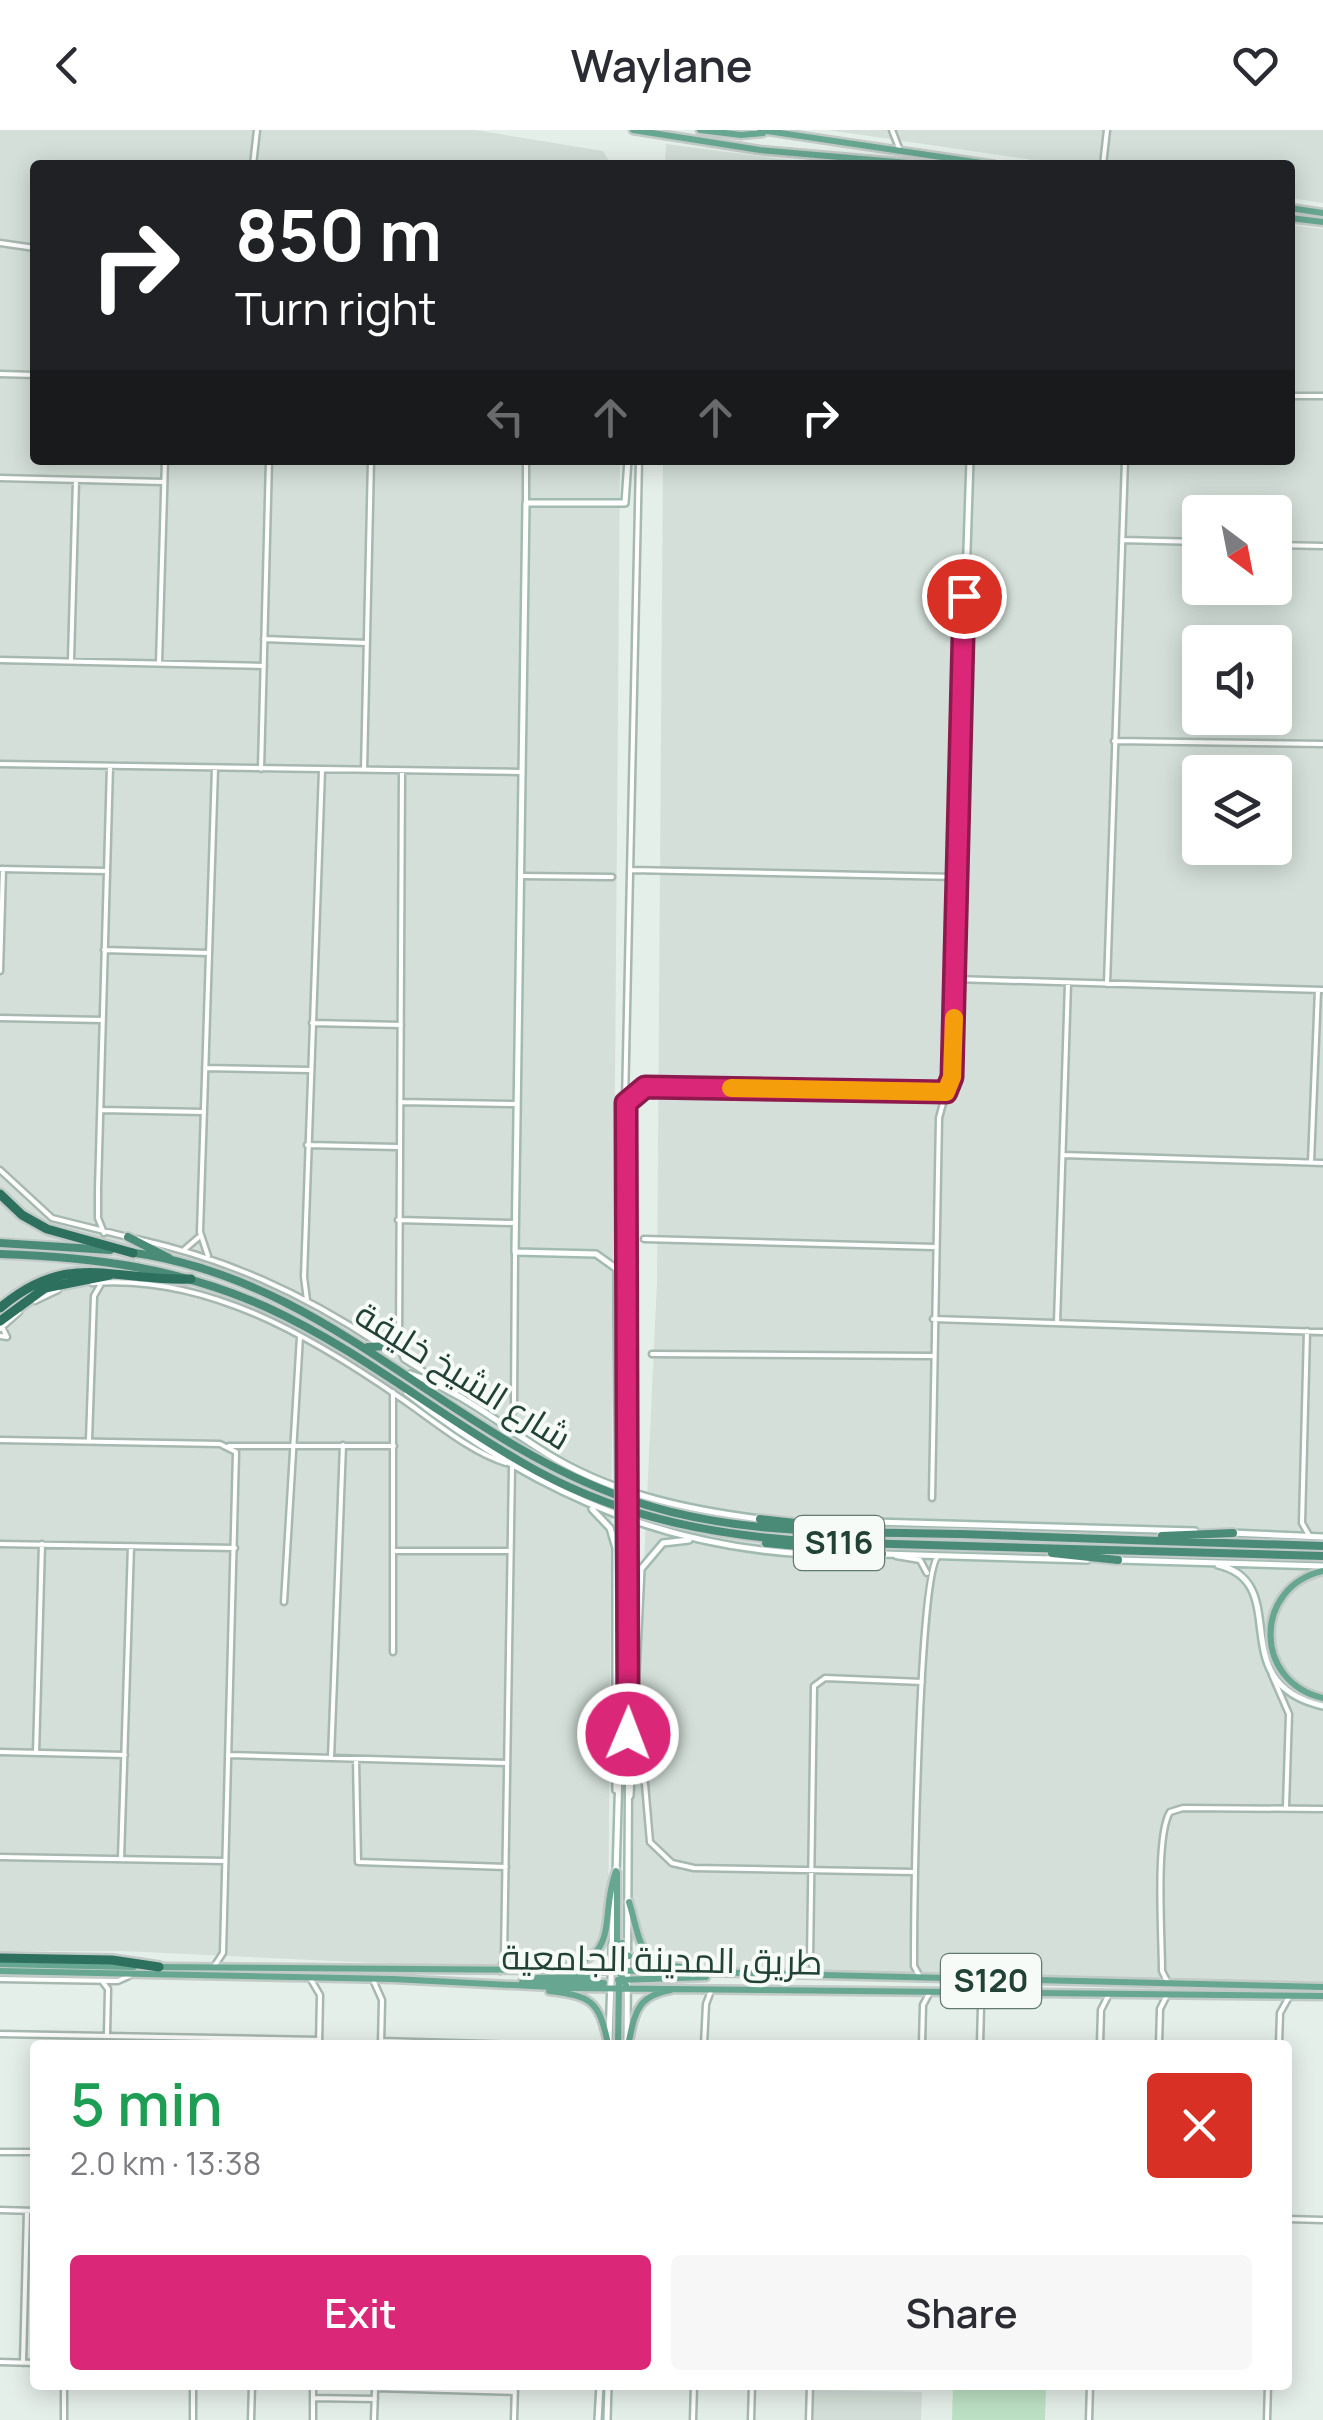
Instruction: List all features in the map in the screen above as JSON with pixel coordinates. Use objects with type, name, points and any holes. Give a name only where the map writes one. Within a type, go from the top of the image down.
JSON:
[{"type":"highway","points":[[0,1194],[22,1215],[47,1229],[132,1253]]},
{"type":"highway","points":[[128,1237],[169,1258]]},
{"type":"highway","name":"شارع الشيخ خليفة","points":[[0,1243],[132,1253],[216,1270],[282,1298],[548,1464],[624,1498],[737,1526],[1323,1546]]},
{"type":"highway","name":"شارع الشيخ خليفة","points":[[0,1254],[109,1260],[190,1279],[283,1316],[524,1464],[594,1498],[677,1525],[758,1538],[1323,1556]]},
{"type":"highway","points":[[0,1308],[47,1278],[85,1270],[190,1279]]},
{"type":"highway","points":[[1,1328],[29,1297],[57,1283],[136,1273]]},
{"type":"highway","points":[[362,1346],[388,1346]]},
{"type":"highway","points":[[760,1519],[850,1532]]},
{"type":"highway","points":[[1142,1540],[1233,1534]]},
{"type":"highway","points":[[758,1538],[782,1546],[887,1554]]},
{"type":"highway","points":[[1032,1549],[1118,1560]]},
{"type":"highway","points":[[0,1964],[112,1960],[159,1966]]},
{"type":"main road","points":[[700,130],[742,135],[770,132]]},
{"type":"main road","points":[[760,130],[964,160]]},
{"type":"main road","points":[[646,131],[760,150],[874,160]]},
{"type":"main road","points":[[1295,209],[1323,213]]},
{"type":"main road","points":[[1295,219],[1323,222]]},
{"type":"main road","points":[[621,1316],[617,1270],[596,1254],[515,1252],[526,503],[625,503],[628,465]]},
{"type":"main road","points":[[609,2040],[619,1980],[629,1956],[630,1902],[621,1316],[626,1103],[645,1087],[946,1092],[952,1077],[956,979],[970,465]]},
{"type":"main road","points":[[404,1373],[434,1384],[558,1460],[617,1487],[664,1502],[760,1519],[1323,1538]]},
{"type":"main road","points":[[394,1381],[509,1465],[586,1504],[706,1541],[767,1552],[1191,1561],[1323,1568]]},
{"type":"main road","points":[[586,1504],[606,1523],[616,1548],[614,1742],[618,1804]]},
{"type":"main road","points":[[628,1809],[643,1563],[663,1543],[706,1541]]},
{"type":"main road","points":[[1191,1561],[1224,1566],[1248,1581],[1258,1601],[1263,1656],[1272,1675],[1296,1696],[1323,1706]]},
{"type":"main road","points":[[1323,1568],[1304,1576],[1282,1596],[1269,1634],[1272,1654],[1284,1677],[1298,1689],[1323,1698]]},
{"type":"main road","points":[[625,1702],[611,1920],[626,2040]]},
{"type":"main road","points":[[616,1872],[622,1949],[629,1956]]},
{"type":"main road","points":[[546,1972],[578,1965],[598,1952],[605,1938],[616,1872]]},
{"type":"main road","points":[[618,1882],[618,2040]]},
{"type":"main road","points":[[630,1902],[636,1935],[650,1958],[714,1974]]},
{"type":"main road","name":"طريق المدينة الجامعية","points":[[0,1964],[132,1974],[516,1984],[619,1980],[697,1987],[1111,1993],[1172,1990],[1323,1996]]},
{"type":"main road","name":"طريق المدينة الجامعية","points":[[159,1966],[592,1972],[619,1980]]},
{"type":"main road","points":[[530,1984],[590,1977],[592,1972]]},
{"type":"main road","points":[[619,1980],[714,1974]]},
{"type":"main road","name":"طريق المدينة الجامعية","points":[[714,1974],[1153,1984],[1172,1990]]},
{"type":"main road","points":[[530,1984],[577,1994],[593,2003],[604,2020],[607,2040]]},
{"type":"main road","points":[[628,2040],[634,2012],[641,2002],[681,1986]]},
{"type":"main road","points":[[1172,1990],[1208,1991],[1210,1986],[1323,1987]]},
{"type":"main road","points":[[598,2420],[600,2390]]},
{"type":"main road","points":[[607,2420],[608,2390]]},
{"type":"street","points":[[254,160],[257,130]]},
{"type":"street","points":[[1104,160],[1107,130]]},
{"type":"street","points":[[876,147],[892,132],[900,150]]},
{"type":"street","points":[[0,243],[30,247]]},
{"type":"street","points":[[0,374],[30,375]]},
{"type":"street","points":[[1295,396],[1323,396]]},
{"type":"street","points":[[160,663],[165,465]]},
{"type":"street","points":[[261,769],[269,465]]},
{"type":"street","points":[[364,770],[371,465]]},
{"type":"street","points":[[526,465],[526,503]]},
{"type":"street","points":[[626,1103],[639,465]]},
{"type":"street","points":[[1106,984],[1124,465]]},
{"type":"street","points":[[0,478],[164,482]]},
{"type":"street","points":[[70,661],[76,480]]},
{"type":"street","points":[[1122,540],[1182,542]]},
{"type":"street","points":[[1292,545],[1323,546]]},
{"type":"street","points":[[264,639],[367,642]]},
{"type":"street","points":[[0,660],[264,666]]},
{"type":"street","points":[[1114,741],[1323,744]]},
{"type":"street","points":[[0,764],[523,772]]},
{"type":"street","points":[[104,1232],[98,1218],[110,766]]},
{"type":"street","points":[[185,1250],[196,1244],[200,1232],[215,768]]},
{"type":"street","points":[[307,1300],[304,1276],[322,770]]},
{"type":"street","points":[[402,771],[398,1335],[404,1359],[477,1409]]},
{"type":"street","points":[[0,971],[2,868],[107,871]]},
{"type":"street","points":[[631,870],[956,877]]},
{"type":"street","points":[[521,876],[612,878]]},
{"type":"street","points":[[104,950],[209,953]]},
{"type":"street","points":[[956,979],[1320,990],[1311,1162]]},
{"type":"street","points":[[1058,1323],[1068,983]]},
{"type":"street","points":[[0,1018],[103,1020]]},
{"type":"street","points":[[312,1023],[402,1024]]},
{"type":"street","points":[[206,1068],[310,1070]]},
{"type":"street","points":[[932,1498],[939,1112],[946,1092]]},
{"type":"street","points":[[400,1102],[518,1104]]},
{"type":"street","points":[[102,1110],[204,1112]]},
{"type":"street","points":[[308,1146],[400,1148]]},
{"type":"street","points":[[1063,1154],[1323,1162]]},
{"type":"street","points":[[0,1170],[44,1213],[88,1229],[208,1256],[287,1289],[388,1346],[398,1335]]},
{"type":"street","points":[[88,1229],[98,1218]]},
{"type":"street","points":[[398,1220],[516,1223]]},
{"type":"street","points":[[200,1232],[208,1256]]},
{"type":"street","points":[[644,1239],[936,1246]]},
{"type":"street","points":[[510,1430],[514,1405],[515,1252]]},
{"type":"street","points":[[287,1289],[298,1285],[304,1276]]},
{"type":"street","points":[[89,1441],[94,1296],[102,1282]]},
{"type":"street","points":[[1,1328],[40,1298],[86,1283],[142,1283],[192,1292],[300,1336],[509,1465],[506,1867],[504,1958],[500,1971]]},
{"type":"street","points":[[86,1283],[94,1296]]},
{"type":"street","points":[[933,1319],[1323,1332]]},
{"type":"street","points":[[1308,1331],[1302,1523],[1310,1537]]},
{"type":"street","points":[[284,1602],[300,1336]]},
{"type":"street","points":[[300,1354],[314,1344]]},
{"type":"street","points":[[652,1354],[932,1356]]},
{"type":"street","points":[[393,1392],[393,1652]]},
{"type":"street","points":[[396,1416],[410,1404]]},
{"type":"street","points":[[0,1440],[396,1446]]},
{"type":"street","points":[[229,1446],[238,1462],[223,1953],[234,1968]]},
{"type":"street","points":[[331,1758],[342,1446]]},
{"type":"street","points":[[1293,1536],[1302,1523]]},
{"type":"street","points":[[0,1544],[236,1548]]},
{"type":"street","points":[[36,1753],[42,1544]]},
{"type":"street","points":[[121,1859],[131,1546]]},
{"type":"street","points":[[394,1551],[510,1551]]},
{"type":"street","points":[[887,1554],[922,1561],[928,1583]]},
{"type":"street","points":[[906,1980],[914,1966],[928,1583],[930,1566],[938,1556]]},
{"type":"street","points":[[1272,1675],[1289,1709],[1286,1808]]},
{"type":"street","points":[[818,1977],[810,1960],[816,1683],[825,1678],[922,1682]]},
{"type":"street","points":[[0,1752],[124,1755]]},
{"type":"street","points":[[229,1755],[507,1763]]},
{"type":"street","points":[[356,1758],[358,1862],[506,1867]]},
{"type":"street","points":[[634,1758],[645,1784],[648,1835],[666,1859],[686,1867],[915,1872]]},
{"type":"street","points":[[1159,2040],[1160,2009],[1172,1990],[1162,1971],[1163,1855],[1170,1812],[1184,1808],[1323,1809]]},
{"type":"street","points":[[0,1857],[225,1861]]},
{"type":"street","points":[[210,1968],[223,1953]]},
{"type":"street","points":[[504,1958],[511,1971]]},
{"type":"street","points":[[914,1966],[923,1980]]},
{"type":"street","points":[[1153,1984],[1162,1971]]},
{"type":"street","points":[[0,1979],[114,1981],[132,1974]]},
{"type":"street","points":[[310,1978],[320,1995],[319,2040]]},
{"type":"street","points":[[320,1995],[332,1978]]},
{"type":"street","points":[[371,1978],[382,2000]]},
{"type":"street","points":[[381,2040],[382,2000],[393,1979]]},
{"type":"street","points":[[102,1980],[108,1990],[107,2036]]},
{"type":"street","points":[[108,1990],[114,1981]]},
{"type":"street","points":[[697,1987],[706,2004]]},
{"type":"street","points":[[704,2040],[706,2004],[714,1987]]},
{"type":"street","points":[[914,1989],[923,2005]]},
{"type":"street","points":[[922,2040],[923,2005],[932,1989]]},
{"type":"street","points":[[972,1990],[981,2006]]},
{"type":"street","points":[[980,2040],[981,2006],[991,1990]]},
{"type":"street","points":[[1091,1992],[1101,2010]]},
{"type":"street","points":[[1100,2040],[1101,2010],[1111,1993]]},
{"type":"street","points":[[1150,1993],[1160,2009]]},
{"type":"street","points":[[1270,1994],[1280,2013],[1279,2040]]},
{"type":"street","points":[[1280,2013],[1292,1995]]},
{"type":"street","points":[[0,2034],[175,2040]]},
{"type":"street","points":[[0,2152],[30,2152]]},
{"type":"street","points":[[0,2210],[28,2211],[23,2363]]},
{"type":"street","points":[[1292,2219],[1323,2220]]},
{"type":"street","points":[[24,2304],[30,2304]]},
{"type":"street","points":[[0,2362],[30,2363]]},
{"type":"street","points":[[64,2390],[64,2420]]},
{"type":"street","points":[[192,2420],[193,2390]]},
{"type":"street","points":[[251,2420],[252,2390]]},
{"type":"street","points":[[313,2420],[314,2390]]},
{"type":"street","points":[[374,2420],[375,2390]]},
{"type":"street","points":[[514,2420],[515,2390]]},
{"type":"street","points":[[693,2420],[694,2390]]},
{"type":"street","points":[[751,2420],[752,2390]]},
{"type":"street","points":[[809,2420],[810,2390]]},
{"type":"street","points":[[1089,2420],[1090,2390]]},
{"type":"street","points":[[1267,2420],[1268,2390]]},
{"type":"street","points":[[313,2398],[375,2400]]},
{"type":"shaded area","points":[[0,130],[475,130],[603,151],[608,160],[30,160],[30,465],[620,465],[608,1947],[592,1963],[569,1972],[122,1951],[0,1951]]},
{"type":"shaded area","points":[[828,130],[1323,130],[1323,203],[1295,199],[1295,160],[1034,160]]},
{"type":"shaded area","points":[[666,144],[789,160],[665,160]]},
{"type":"shaded area","points":[[1295,226],[1323,229],[1323,1983],[653,1972],[627,1932],[657,1282],[663,465],[1295,465]]},
{"type":"shaded area","points":[[814,2390],[922,2392],[921,2420],[813,2420]]},
{"type":"green space","points":[[953,2390],[1046,2390],[1045,2420],[952,2420]]},
{"type":"slow traffic","points":[[731,1088],[946,1092],[952,1077],[954,1018]]},
{"type":"route","points":[[628,1734],[626,1103],[645,1087],[946,1092],[949,1088],[956,979],[964,596]]}]
